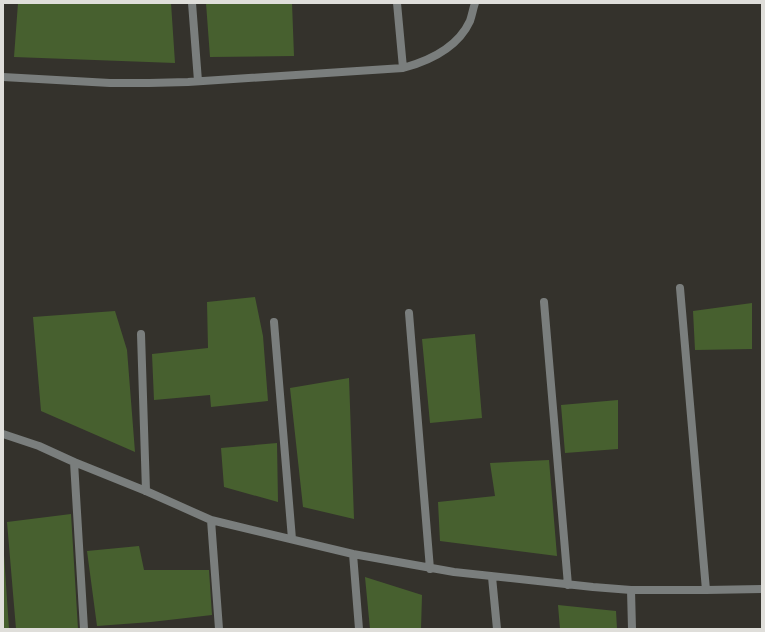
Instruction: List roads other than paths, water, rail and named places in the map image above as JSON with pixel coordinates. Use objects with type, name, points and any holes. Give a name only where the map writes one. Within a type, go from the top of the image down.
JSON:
[{"type":"street","points":[[192,3],[198,81]]},
{"type":"street","points":[[397,3],[403,68]]},
{"type":"street","points":[[3,77],[110,83],[198,81],[403,68],[429,60],[452,44],[470,21],[475,3]]},
{"type":"street","points":[[680,288],[706,590]]},
{"type":"street","points":[[544,302],[568,585]]},
{"type":"street","points":[[409,313],[430,568]]},
{"type":"street","points":[[274,322],[292,539]]},
{"type":"street","points":[[141,334],[146,491]]},
{"type":"street","points":[[3,434],[39,446],[211,520],[353,554],[430,568],[492,577],[568,585],[631,590],[762,589]]},
{"type":"street","points":[[74,462],[84,629]]},
{"type":"street","points":[[211,520],[219,629]]},
{"type":"street","points":[[353,554],[359,629]]},
{"type":"street","points":[[492,577],[497,629]]},
{"type":"street","points":[[631,590],[632,629]]}]
